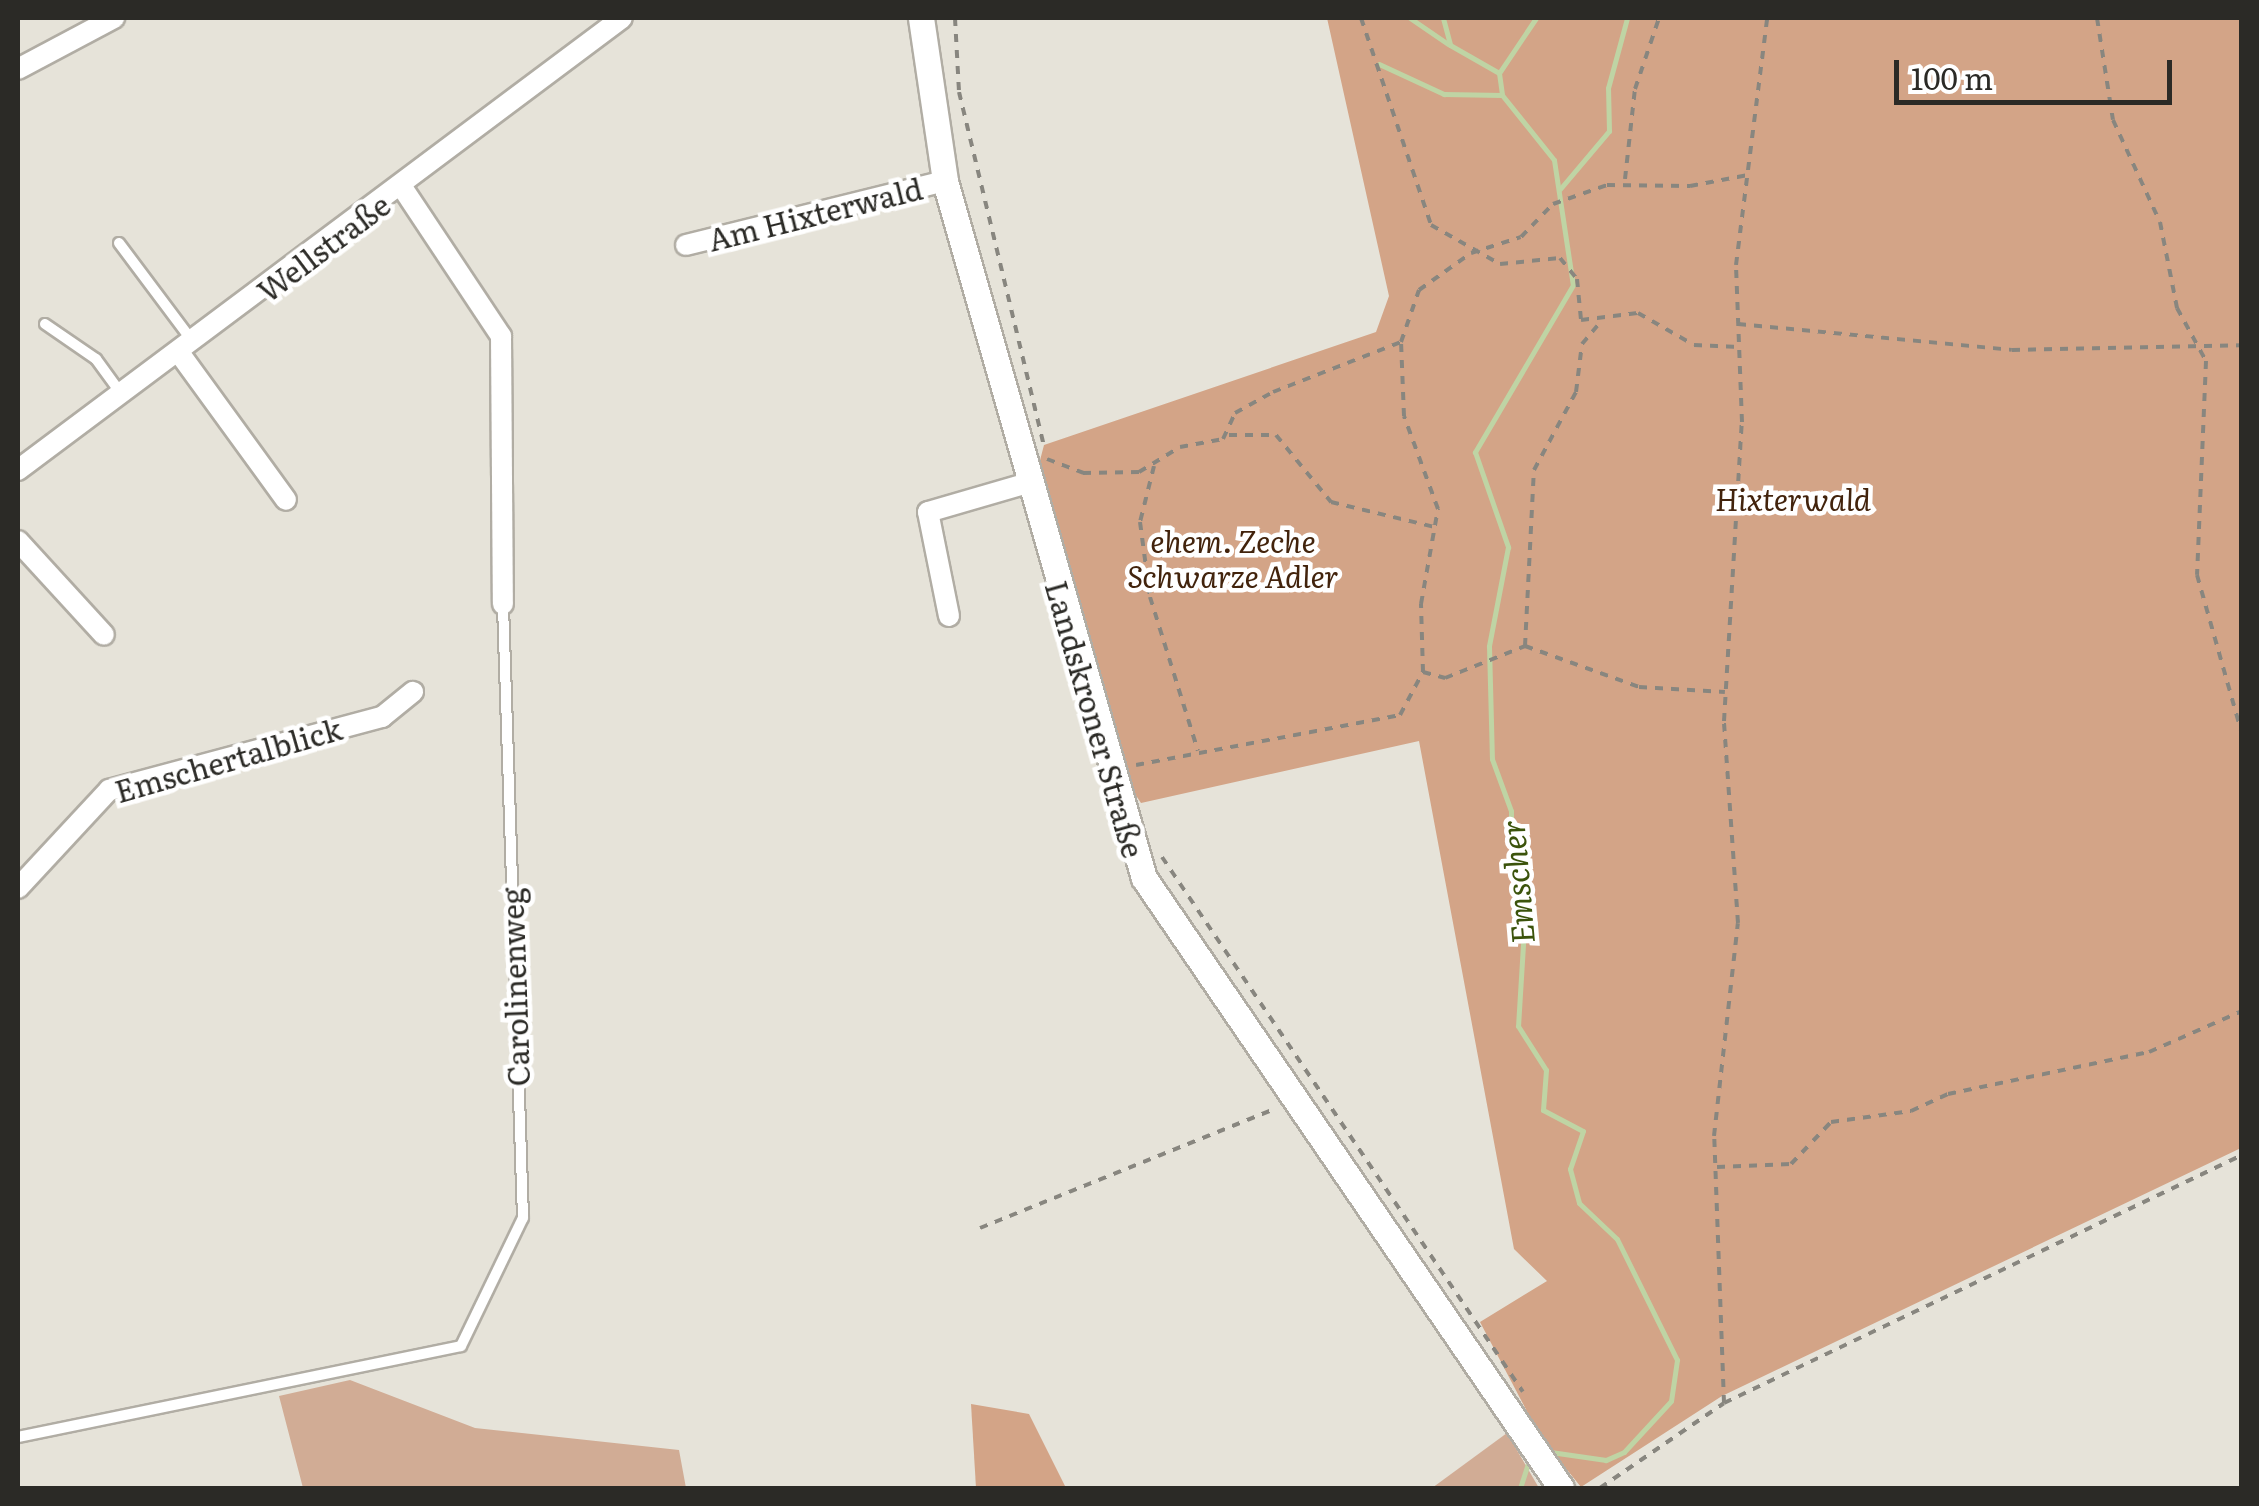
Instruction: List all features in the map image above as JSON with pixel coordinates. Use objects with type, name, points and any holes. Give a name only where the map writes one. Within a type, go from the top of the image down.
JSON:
[{"type":"street","points":[[18,69],[114,18]]},
{"type":"street","name":"Wellstraße","points":[[18,470],[187,349],[622,18]]},
{"type":"street","name":"Landskroner Straße","points":[[921,18],[945,181],[1033,476],[1109,774],[1144,878],[1561,1488]]},
{"type":"street","name":"Am Hixterwald","points":[[686,245],[945,181]]},
{"type":"street","name":"Carolinenweg","points":[[402,187],[500,336],[504,604]]},
{"type":"street","points":[[187,349],[286,500]]},
{"type":"street","points":[[949,616],[928,512],[1033,476]]},
{"type":"street","points":[[18,541],[104,635]]},
{"type":"street","name":"Emschertalblick","points":[[18,888],[110,790],[382,717],[413,692]]},
{"type":"lane","points":[[119,243],[187,349]]},
{"type":"lane","points":[[46,324],[96,359],[122,395]]},
{"type":"lane","name":"Carolinenweg","points":[[18,1438],[461,1346],[523,1218],[504,604]]},
{"type":"path","points":[[955,18],[954,62],[976,174],[1044,422],[1040,459],[1033,476]]},
{"type":"path","points":[[1361,18],[1392,101],[1394,138],[1431,225],[1471,253],[1518,267],[1560,258],[1577,279],[1581,320],[1638,314],[1694,345],[1739,347]]},
{"type":"path","points":[[1625,179],[1636,89],[1660,18]]},
{"type":"path","points":[[1724,1403],[1717,1167],[1738,923],[1725,692],[1738,324],[1748,175],[1767,18]]},
{"type":"path","points":[[2098,18],[2113,120],[2160,222],[2177,308],[2208,378],[2197,575],[2242,734]]},
{"type":"path","points":[[1109,774],[1198,751],[1371,726],[1400,716],[1423,672],[1420,604],[1435,528],[1432,473],[1404,416],[1401,342],[1419,290],[1471,253],[1521,237],[1553,204],[1625,179],[1662,188],[1748,175]]},
{"type":"path","points":[[1524,646],[1534,470],[1576,392],[1582,344],[1604,317]]},
{"type":"path","points":[[1738,324],[2012,350],[2199,352],[2242,345]]},
{"type":"path","points":[[1229,435],[1235,413],[1272,392],[1401,342]]},
{"type":"path","points":[[1040,459],[1113,477],[1229,435],[1285,440],[1331,502],[1435,528]]},
{"type":"path","points":[[1155,464],[1140,522],[1150,597],[1198,751]]},
{"type":"path","points":[[1423,672],[1444,678],[1524,646],[1638,688],[1725,692]]},
{"type":"path","points":[[1158,850],[1528,1404]]},
{"type":"path","points":[[1717,1167],[1791,1164],[1831,1122],[1911,1112],[1948,1094],[2150,1052],[2242,1011]]},
{"type":"path","points":[[980,1228],[1298,1100]]},
{"type":"path","points":[[1600,1488],[1724,1403],[2242,1155]]},
{"type":"shaded area","points":[[350,1380],[475,1428],[679,1450],[686,1488],[303,1488],[279,1396]]},
{"type":"shaded area","points":[[1507,1433],[1539,1488],[1432,1488]]},
{"type":"green space","name":"Hixterwald","points":[[1327,18],[2241,18],[2241,1148],[1722,1396],[1581,1487],[1541,1438],[1480,1322],[1547,1281],[1514,1249],[1419,741],[1141,803],[1123,776],[1038,468],[1044,445],[1376,332],[1389,296]]},
{"type":"green space","points":[[971,1404],[1029,1414],[1066,1488],[976,1488]]},
{"type":"waterway","points":[[1410,18],[1448,44]]},
{"type":"waterway","points":[[1443,18],[1450,45],[1499,73]]},
{"type":"waterway","name":"Emscher","points":[[1536,18],[1499,73],[1502,95],[1554,160],[1573,285],[1475,452],[1508,547],[1489,646],[1492,759],[1511,811],[1511,867],[1525,912],[1518,1026],[1546,1070],[1543,1110],[1583,1131],[1570,1169],[1579,1203],[1617,1239],[1677,1360],[1671,1401],[1624,1452],[1606,1460],[1551,1452]]},
{"type":"waterway","name":"Emscher","points":[[1560,189],[1609,131],[1608,88],[1627,18]]},
{"type":"waterway","points":[[1379,64],[1444,94],[1502,95]]},
{"type":"waterway","name":"Emscher","points":[[1520,1488],[1528,1464]]},
{"type":"park label","name":"ehem. Zeche Schwarze Adler","points":[[1233,557]]}]
